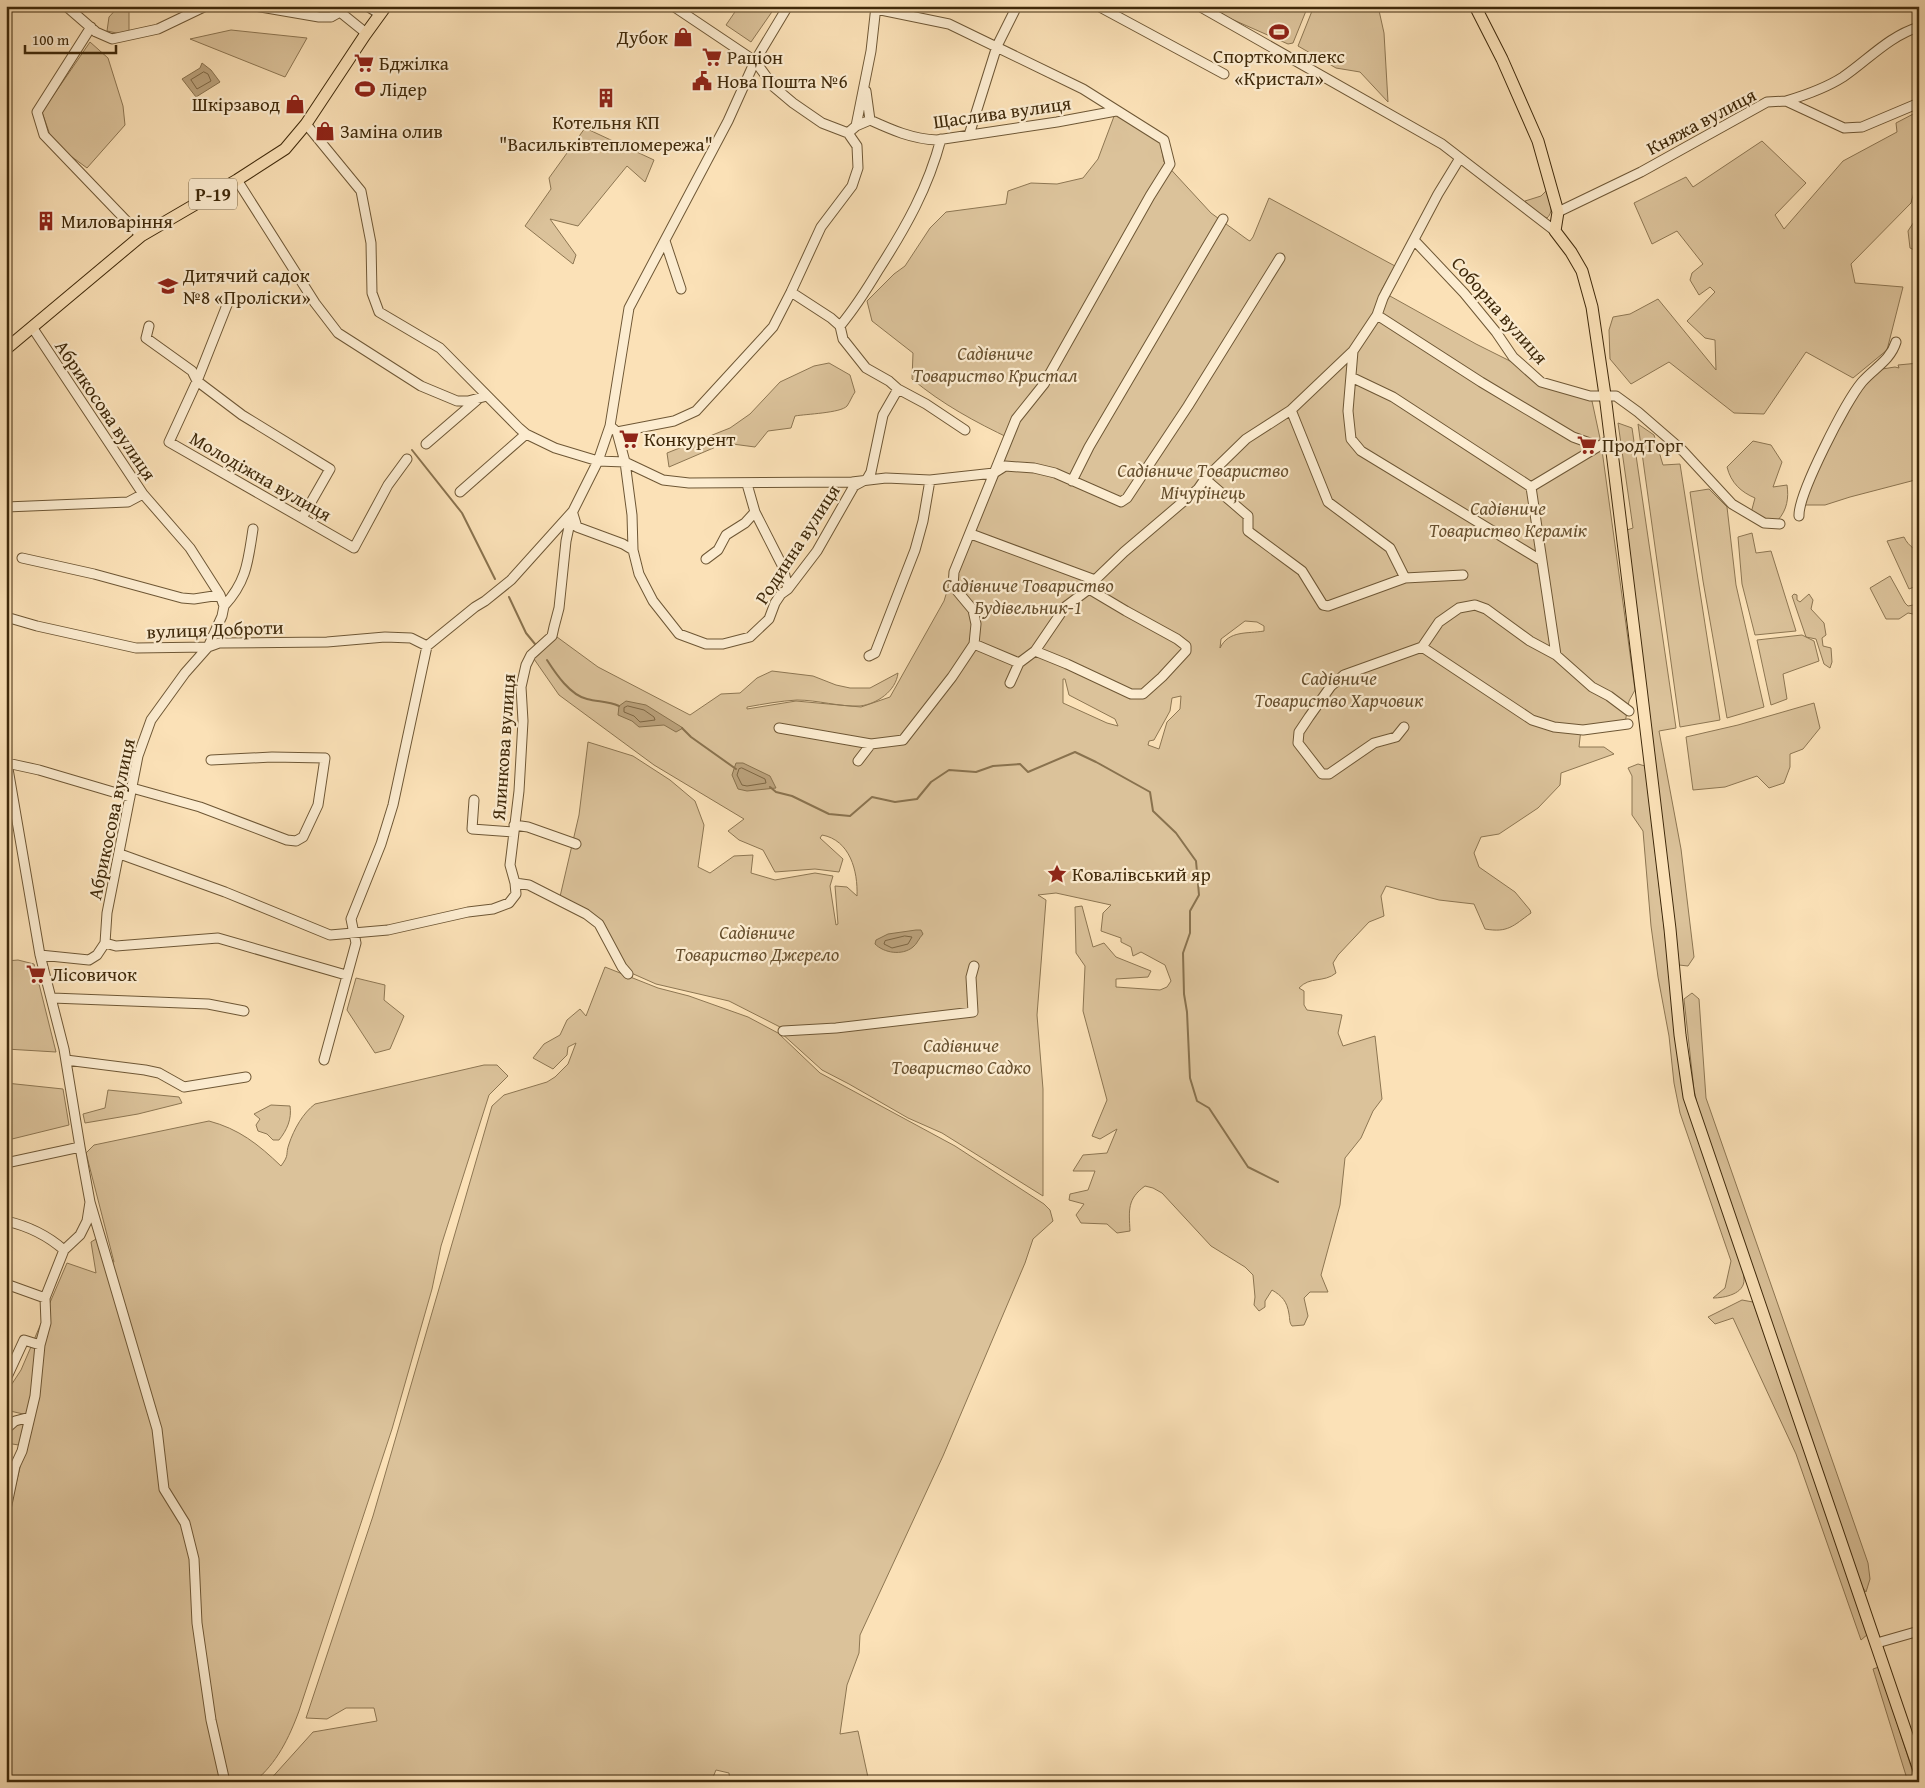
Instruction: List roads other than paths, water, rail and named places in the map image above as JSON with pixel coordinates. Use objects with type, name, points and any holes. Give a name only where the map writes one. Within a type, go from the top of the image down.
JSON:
[{"type":"main road","points":[[1477,7],[1538,141],[1558,212],[1555,231],[1571,252],[1582,271],[1592,307],[1605,395],[1689,1097],[1919,1770]]},
{"type":"main road","name":"Р-19","points":[[6,349],[141,236],[237,180],[285,149],[306,124],[383,10]]},
{"type":"street","points":[[66,6],[96,32],[112,39],[158,29],[206,6]]},
{"type":"street","points":[[255,6],[319,17],[331,17],[342,9],[366,33]]},
{"type":"street","points":[[366,6],[383,10]]},
{"type":"street","points":[[614,429],[674,421],[696,412],[773,327],[821,227],[852,186],[858,168],[857,146],[848,133],[822,123],[793,103],[774,86],[755,61],[673,6]]},
{"type":"street","points":[[324,1060],[356,943],[351,919],[381,844],[393,805],[427,646],[511,580],[573,511],[614,429],[629,308],[728,121],[755,61],[788,6]]},
{"type":"street","points":[[969,135],[997,46],[1017,6]]},
{"type":"street","points":[[1098,6],[1224,74]]},
{"type":"street","points":[[1199,6],[1442,144],[1555,231]]},
{"type":"street","points":[[779,728],[871,744],[903,740],[952,677],[974,644],[976,624],[973,610],[953,586],[954,572],[1016,419],[1044,384],[1170,164],[1164,140],[1083,89],[950,24],[876,8],[865,82],[856,126]]},
{"type":"street","points":[[91,27],[37,112],[44,136],[141,236]]},
{"type":"street","points":[[1786,101],[1813,93],[1842,78],[1892,40],[1919,27]]},
{"type":"street","points":[[848,133],[856,126],[870,120],[865,82]]},
{"type":"street","name":"Княжа вулиця","points":[[1558,212],[1641,172],[1767,102],[1786,101],[1844,128],[1862,127],[1919,103]]},
{"type":"street","name":"Щаслива вулиця","points":[[870,120],[920,140],[941,139],[1057,122],[1116,110]]},
{"type":"street","points":[[306,124],[361,191],[371,243],[372,293],[379,312],[440,348],[483,397],[526,434],[555,448],[598,461],[625,462],[663,480],[689,483],[735,482],[747,484],[776,481],[843,482],[886,478],[930,480],[994,473],[1005,466],[1034,468],[1055,473],[1121,502],[1127,498],[1188,406],[1280,258]]},
{"type":"street","points":[[840,326],[857,306],[901,236],[932,171],[941,139]]},
{"type":"street","points":[[1010,683],[1019,662],[1034,651],[1065,607],[1089,589],[1095,580],[1124,552],[1198,489],[1205,479],[1246,439],[1291,410],[1353,350],[1377,315],[1382,298],[1438,194],[1460,158]]},
{"type":"street","points":[[237,180],[315,302],[338,334],[421,386],[457,401],[468,401],[483,397]]},
{"type":"street","points":[[1072,481],[1089,447],[1224,219]]},
{"type":"street","name":"Соборна вулиця","points":[[1414,240],[1464,293],[1514,357],[1541,382],[1590,396],[1616,396],[1638,412],[1682,451],[1732,504],[1764,523],[1780,524]]},
{"type":"street","points":[[664,241],[681,289]]},
{"type":"street","points":[[791,292],[840,326],[843,339],[866,368],[965,430]]},
{"type":"street","name":"Молодіжна вулиця","points":[[229,300],[197,381],[169,442],[354,548],[388,485],[407,459]]},
{"type":"street","points":[[1377,315],[1481,382],[1573,436],[1598,446]]},
{"type":"street","points":[[149,326],[146,338],[192,371],[197,381],[242,415],[330,469],[302,518]]},
{"type":"street","name":"Абрикосова вулиця","points":[[32,327],[143,494],[190,548],[220,595],[224,606]]},
{"type":"street","points":[[1799,516],[1799,508],[1813,472],[1845,408],[1861,382],[1888,357],[1896,342]]},
{"type":"street","points":[[1353,350],[1348,411],[1351,439],[1361,451],[1542,561]]},
{"type":"street","points":[[1351,377],[1393,397],[1532,487],[1556,655]]},
{"type":"street","points":[[867,480],[871,472],[883,415],[898,389]]},
{"type":"street","points":[[426,444],[483,397]]},
{"type":"street","points":[[1291,410],[1328,502],[1390,548],[1405,578]]},
{"type":"street","name":"Родинна вулиця","points":[[614,429],[625,462],[632,515],[633,550],[639,574],[653,601],[679,634],[706,644],[723,644],[750,637],[769,619],[775,603],[781,594],[788,589],[816,551],[854,486],[867,480]]},
{"type":"street","points":[[460,492],[526,434]]},
{"type":"street","points":[[1532,487],[1610,439]]},
{"type":"street","points":[[1205,479],[1248,516],[1248,531],[1302,571],[1323,605],[1328,606],[1405,578],[1463,575]]},
{"type":"street","points":[[869,656],[875,653],[915,550],[923,521],[930,480]]},
{"type":"street","points":[[747,484],[748,493],[755,512],[783,567],[788,589]]},
{"type":"street","points":[[6,507],[128,502],[143,494]]},
{"type":"street","points":[[573,511],[577,526],[623,544],[633,550]]},
{"type":"street","name":"Ялинкова вулиця","points":[[354,932],[388,930],[468,912],[493,909],[509,902],[516,894],[510,865],[519,791],[523,721],[521,687],[526,665],[531,655],[552,636],[559,608],[566,541],[573,511]]},
{"type":"street","points":[[706,559],[718,550],[726,535],[745,523],[755,512]]},
{"type":"street","name":"Абрикосова вулиця","points":[[105,943],[107,913],[138,756],[151,720],[184,673],[208,647],[222,616],[224,606],[236,592],[245,575],[253,529]]},
{"type":"street","points":[[971,534],[1095,580]]},
{"type":"street","points":[[22,558],[94,574],[182,598],[194,599],[220,595]]},
{"type":"street","points":[[1034,651],[1068,664],[1131,694],[1143,694],[1186,651],[1186,646],[1177,639],[1089,589]]},
{"type":"street","points":[[1404,727],[1396,736],[1374,743],[1329,774],[1322,774],[1298,742],[1299,732],[1309,717],[1331,686],[1344,675],[1422,647],[1439,622],[1459,608],[1475,605],[1486,609],[1530,641],[1556,655],[1592,687],[1609,696],[1629,711]]},
{"type":"street","name":"вулиця Доброти","points":[[6,617],[37,626],[136,648],[208,647],[219,643],[327,642],[385,637],[411,638],[427,646]]},
{"type":"street","points":[[974,644],[1019,662]]},
{"type":"street","points":[[1422,647],[1532,720],[1554,727],[1583,730],[1628,724]]},
{"type":"street","points":[[858,761],[871,744]]},
{"type":"street","points":[[132,788],[200,807],[287,840],[296,841],[303,837],[318,805],[325,758],[211,760]]},
{"type":"street","points":[[130,797],[7,760],[40,954],[66,1060],[90,1202],[157,1429],[164,1490],[185,1523],[194,1559],[196,1623],[211,1720],[225,1782]]},
{"type":"street","name":"Ялинкова вулиця","points":[[474,800],[472,829],[514,828]]},
{"type":"street","points":[[514,828],[528,827],[576,844]]},
{"type":"street","points":[[120,854],[225,892],[330,935],[354,932]]},
{"type":"street","points":[[515,883],[530,885],[593,919],[599,924],[622,967],[628,974]]},
{"type":"street","points":[[40,954],[89,960],[97,955],[105,943],[116,946],[218,938],[346,975]]},
{"type":"street","points":[[783,1031],[876,1024],[973,1012],[971,977],[974,966]]},
{"type":"street","points":[[52,998],[208,1004],[244,1011]]},
{"type":"street","points":[[66,1060],[146,1070],[158,1073],[184,1087],[246,1077]]},
{"type":"street","points":[[6,1163],[80,1147]]},
{"type":"street","points":[[6,1509],[15,1466],[22,1451],[35,1396],[40,1345],[46,1324],[45,1298],[64,1250],[80,1235],[87,1220],[90,1202]]},
{"type":"street","points":[[6,1221],[21,1224],[37,1232],[64,1250]]},
{"type":"street","points":[[6,1284],[45,1298]]},
{"type":"street","points":[[6,1379],[24,1340],[40,1345]]},
{"type":"street","points":[[6,1429],[10,1420],[30,1417]]},
{"type":"street","points":[[1876,1643],[1919,1631]]},
{"type":"water","points":[[202,63],[211,70],[220,82],[196,97],[182,79],[200,68]]},
{"type":"water","points":[[626,701],[646,705],[683,728],[676,732],[664,725],[639,727],[632,721],[618,715],[619,706]]},
{"type":"water","points":[[736,763],[743,763],[770,776],[776,788],[747,791],[738,789],[732,775]]},
{"type":"water","points":[[921,930],[923,934],[914,946],[904,952],[883,950],[875,944],[876,940],[888,934]]},
{"type":"waterway","points":[[412,450],[462,513],[495,579]]},
{"type":"waterway","points":[[509,597],[526,633],[535,644]]},
{"type":"waterway","points":[[547,660],[569,689],[581,697],[619,706]]},
{"type":"waterway","points":[[682,728],[691,737],[736,769]]},
{"type":"waterway","points":[[770,787],[776,792],[792,796],[829,814],[850,816],[872,797],[895,802],[917,799],[931,782],[949,770],[976,772],[993,766],[1020,764],[1028,772],[1075,752],[1150,792],[1153,811],[1176,833],[1196,861],[1199,895],[1190,911],[1190,933],[1183,953],[1190,1078],[1197,1101],[1209,1108],[1248,1167],[1278,1182]]},
{"type":"place","name":"Спорткомплекс «Кристал»","points":[[1279,32]]},
{"type":"place","name":"Дубок","points":[[683,37]]},
{"type":"place","name":"Раціон","points":[[712,57]]},
{"type":"place","name":"Бджілка","points":[[364,63]]},
{"type":"place","name":"Нова Пошта №6","points":[[702,81]]},
{"type":"place","name":"Лідер","points":[[365,89]]},
{"type":"place","name":"Котельня КП \"Васильківтепломережа\"","points":[[606,98]]},
{"type":"place","name":"Шкірзавод","points":[[295,104]]},
{"type":"place","name":"Заміна олив","points":[[325,131]]},
{"type":"place","name":"Миловаріння","points":[[46,221]]},
{"type":"place","name":"Дитячий садок №8 «Проліски»","points":[[168,286]]},
{"type":"place","name":"Конкурент","points":[[629,439]]},
{"type":"place","name":"ПродТорг","points":[[1587,445]]},
{"type":"place","name":"Ковалівський яр","points":[[1057,874]]},
{"type":"place","name":"Лісовичок","points":[[36,974]]},
{"type":"park label","name":"Садівниче Товариство Кристал","points":[[995,364]]},
{"type":"park label","name":"Садівниче Товариство Мічурінець","points":[[1203,481]]},
{"type":"park label","name":"Садівниче Товариство Керамік","points":[[1508,519]]},
{"type":"park label","name":"Садівниче Товариство Будівельник-1","points":[[1028,596]]},
{"type":"park label","name":"Садівниче Товариство Харчовик","points":[[1339,689]]},
{"type":"park label","name":"Садівниче Товариство Джерело","points":[[757,943]]},
{"type":"park label","name":"Садівниче Товариство Садко","points":[[961,1056]]}]
